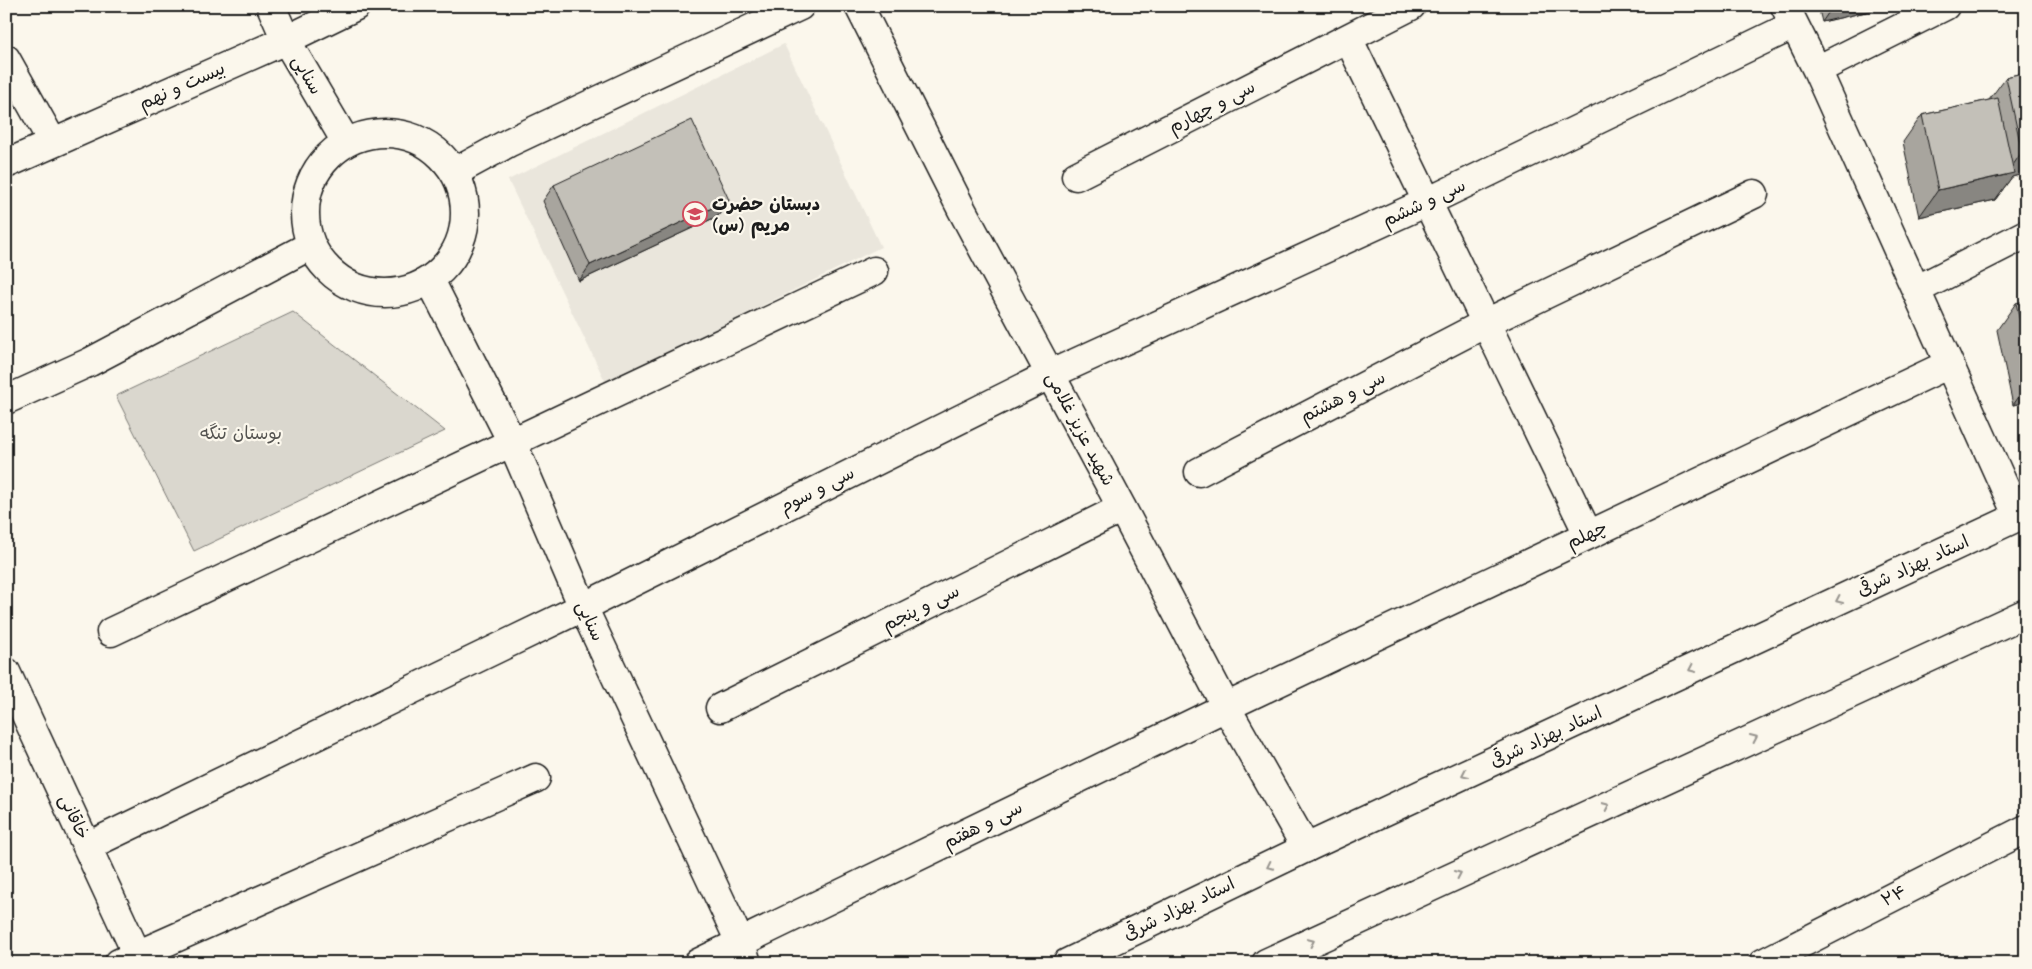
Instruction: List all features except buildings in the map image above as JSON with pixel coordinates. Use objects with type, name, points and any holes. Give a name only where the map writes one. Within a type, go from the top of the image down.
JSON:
[{"type":"street","name":"سنایی","points":[[271,6],[286,40],[346,142]]},
{"type":"street","name":"بیست و نهم","points":[[6,164],[286,40],[356,6]]},
{"type":"street","points":[[454,172],[510,142],[800,6]]},
{"type":"street","name":"شهید عزیز غلامی","points":[[859,6],[962,210],[1051,374],[1226,707],[1306,848]]},
{"type":"street","name":"سی و چهارم","points":[[1076,176],[1412,6]]},
{"type":"street","points":[[1817,70],[1945,6]]},
{"type":"street","points":[[1790,16],[1817,70],[1949,364],[2023,521]]},
{"type":"street","name":"سی و ششم","points":[[1051,374],[1427,202],[1790,16]]},
{"type":"street","points":[[1348,38],[1588,534]]},
{"type":"street","points":[[6,59],[53,143]]},
{"type":"street","points":[[372,133],[399,133],[425,142],[446,159],[454,172],[461,183],[467,210],[463,237],[450,262],[430,280],[409,291],[386,294],[362,291],[340,281],[323,265],[311,245],[304,216],[309,187],[323,161],[346,142],[372,133]]},
{"type":"street","name":"سی و هشتم","points":[[1200,472],[1486,323],[1754,194]]},
{"type":"street","points":[[1916,290],[2026,234]]},
{"type":"street","points":[[6,400],[90,362],[311,245]]},
{"type":"street","points":[[111,632],[874,271]]},
{"type":"street","name":"سنایی","points":[[430,280],[512,442],[583,607],[744,953]]},
{"type":"street","name":"چهلم","points":[[1226,707],[1949,364]]},
{"type":"street","name":"سی و سوم","points":[[88,846],[583,607],[1051,374]]},
{"type":"street","name":"سی و پنجم","points":[[720,708],[1122,508]]},
{"type":"street","name":"استاد بهزاد شرقی","points":[[1067,963],[1306,848],[2023,521]]},
{"type":"street","points":[[1266,963],[2026,613]]},
{"type":"street","name":"خاقانی","points":[[6,672],[88,846],[133,960]]},
{"type":"street","name":"سی و هفتم","points":[[698,963],[744,953],[1226,707]]},
{"type":"street","points":[[133,960],[536,778]]},
{"type":"street","name":"۲۴","points":[[1763,963],[2026,829]]},
{"type":"shaded area","name":"دبستان حضرت مریم (س)","points":[[784,44],[881,247],[606,383],[508,180]]},
{"type":"green space","name":"بوستان تنگه","points":[[293,312],[445,431],[194,551],[116,396]]},
{"type":"place","name":"دبستان حضرت مریم (س)","points":[[695,214]]}]
